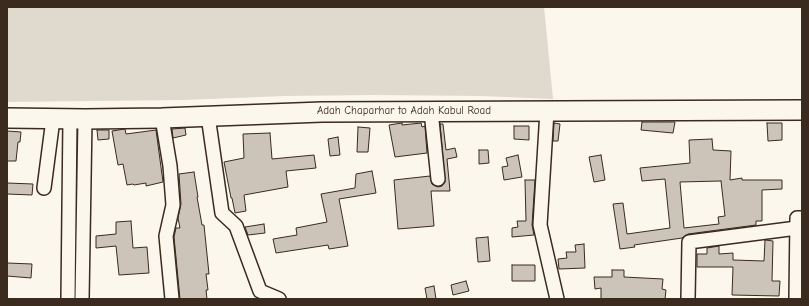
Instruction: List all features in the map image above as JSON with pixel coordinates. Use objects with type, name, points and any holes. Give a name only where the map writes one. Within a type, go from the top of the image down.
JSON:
[{"type":"main road","name":"Adah Chaparhar to Adah Kabul Road","points":[[7,118],[162,118],[322,112],[802,110]]},
{"type":"street","points":[[431,111],[438,179]]},
{"type":"street","points":[[547,111],[540,225],[557,299]]},
{"type":"street","points":[[208,116],[222,213],[236,226],[260,291],[279,299]]},
{"type":"street","points":[[162,118],[170,166],[173,205],[166,236],[172,299]]},
{"type":"street","points":[[44,188],[69,119]]},
{"type":"street","points":[[68,299],[69,119]]},
{"type":"street","points":[[69,119],[82,299]]},
{"type":"street","points":[[688,299],[689,242],[799,223],[796,299]]},
{"type":"shaded area","points":[[7,7],[544,7],[553,99],[482,96],[374,95],[285,96],[183,100],[7,102]]},
{"type":"building","points":[[642,122],[675,122],[673,133],[641,130]]},
{"type":"building","points":[[402,123],[402,125],[421,123],[422,127],[425,126],[427,153],[395,157],[389,125]]},
{"type":"building","points":[[554,123],[560,124],[558,141],[553,141]]},
{"type":"building","points":[[767,123],[782,123],[782,140],[768,141]]},
{"type":"building","points":[[440,124],[443,124],[446,150],[455,148],[457,157],[447,159],[450,191],[431,191],[434,226],[398,229],[394,180],[430,176],[432,184],[438,187],[442,186],[445,182]]},
{"type":"building","points":[[514,126],[529,126],[529,140],[514,139]]},
{"type":"building","points":[[358,127],[370,128],[368,152],[357,152]]},
{"type":"building","points":[[185,128],[186,135],[173,138],[172,129]]},
{"type":"building","points":[[125,129],[126,134],[156,130],[163,182],[146,186],[146,183],[127,185],[123,164],[118,165],[112,131]]},
{"type":"building","points":[[97,130],[109,130],[109,139],[98,140]]},
{"type":"building","points":[[7,131],[21,132],[20,142],[18,142],[16,161],[7,161]]},
{"type":"building","points":[[270,133],[272,159],[314,155],[316,168],[286,171],[288,187],[244,195],[246,211],[235,213],[224,162],[244,158],[243,134]]},
{"type":"building","points":[[338,137],[340,155],[330,156],[328,139]]},
{"type":"building","points":[[712,139],[713,150],[731,151],[730,180],[742,178],[742,180],[782,180],[782,189],[762,190],[762,221],[756,221],[756,225],[688,234],[682,238],[634,245],[635,247],[620,249],[613,204],[623,203],[627,234],[670,228],[665,179],[642,181],[640,168],[690,163],[689,140]],"holes":[[[721,181],[725,216],[718,217],[719,224],[684,228],[680,182]]]},
{"type":"building","points":[[479,150],[488,150],[489,163],[479,164]]},
{"type":"building","points":[[518,155],[522,177],[504,180],[502,167],[508,166],[506,158]]},
{"type":"building","points":[[601,155],[605,180],[594,182],[589,157]]},
{"type":"building","points":[[372,171],[376,193],[339,199],[348,246],[329,249],[328,245],[276,253],[273,239],[297,235],[296,228],[327,222],[321,194],[355,188],[356,174]]},
{"type":"building","points":[[194,172],[202,225],[204,225],[209,274],[206,274],[208,290],[206,290],[207,299],[180,299],[174,237],[176,228],[180,228],[178,218],[181,204],[179,174]]},
{"type":"building","points":[[525,180],[535,180],[532,225],[534,235],[512,237],[512,228],[518,227],[517,221],[526,221]]},
{"type":"building","points":[[7,183],[33,184],[32,195],[7,194]]},
{"type":"building","points":[[131,221],[133,248],[147,247],[149,273],[119,275],[116,246],[96,248],[96,236],[116,234],[116,222]]},
{"type":"building","points":[[264,224],[265,233],[248,235],[245,227]]},
{"type":"building","points":[[488,237],[490,261],[478,262],[476,238]]},
{"type":"building","points":[[765,240],[773,241],[772,281],[780,281],[779,296],[732,295],[733,267],[697,267],[697,254],[707,254],[707,248],[719,246],[719,254],[733,253],[733,260],[764,261]]},
{"type":"building","points":[[584,244],[585,268],[559,269],[558,259],[567,258],[566,252],[576,252],[575,245]]},
{"type":"building","points":[[7,263],[32,264],[31,278],[7,276]]},
{"type":"building","points":[[512,265],[535,265],[535,281],[512,281]]},
{"type":"building","points":[[612,270],[624,270],[624,277],[663,279],[662,289],[666,290],[665,299],[601,299],[601,288],[595,289],[594,277],[612,277]]},
{"type":"building","points":[[466,281],[469,291],[453,295],[451,285]]},
{"type":"building","points":[[434,286],[436,299],[427,299],[425,288]]}]
